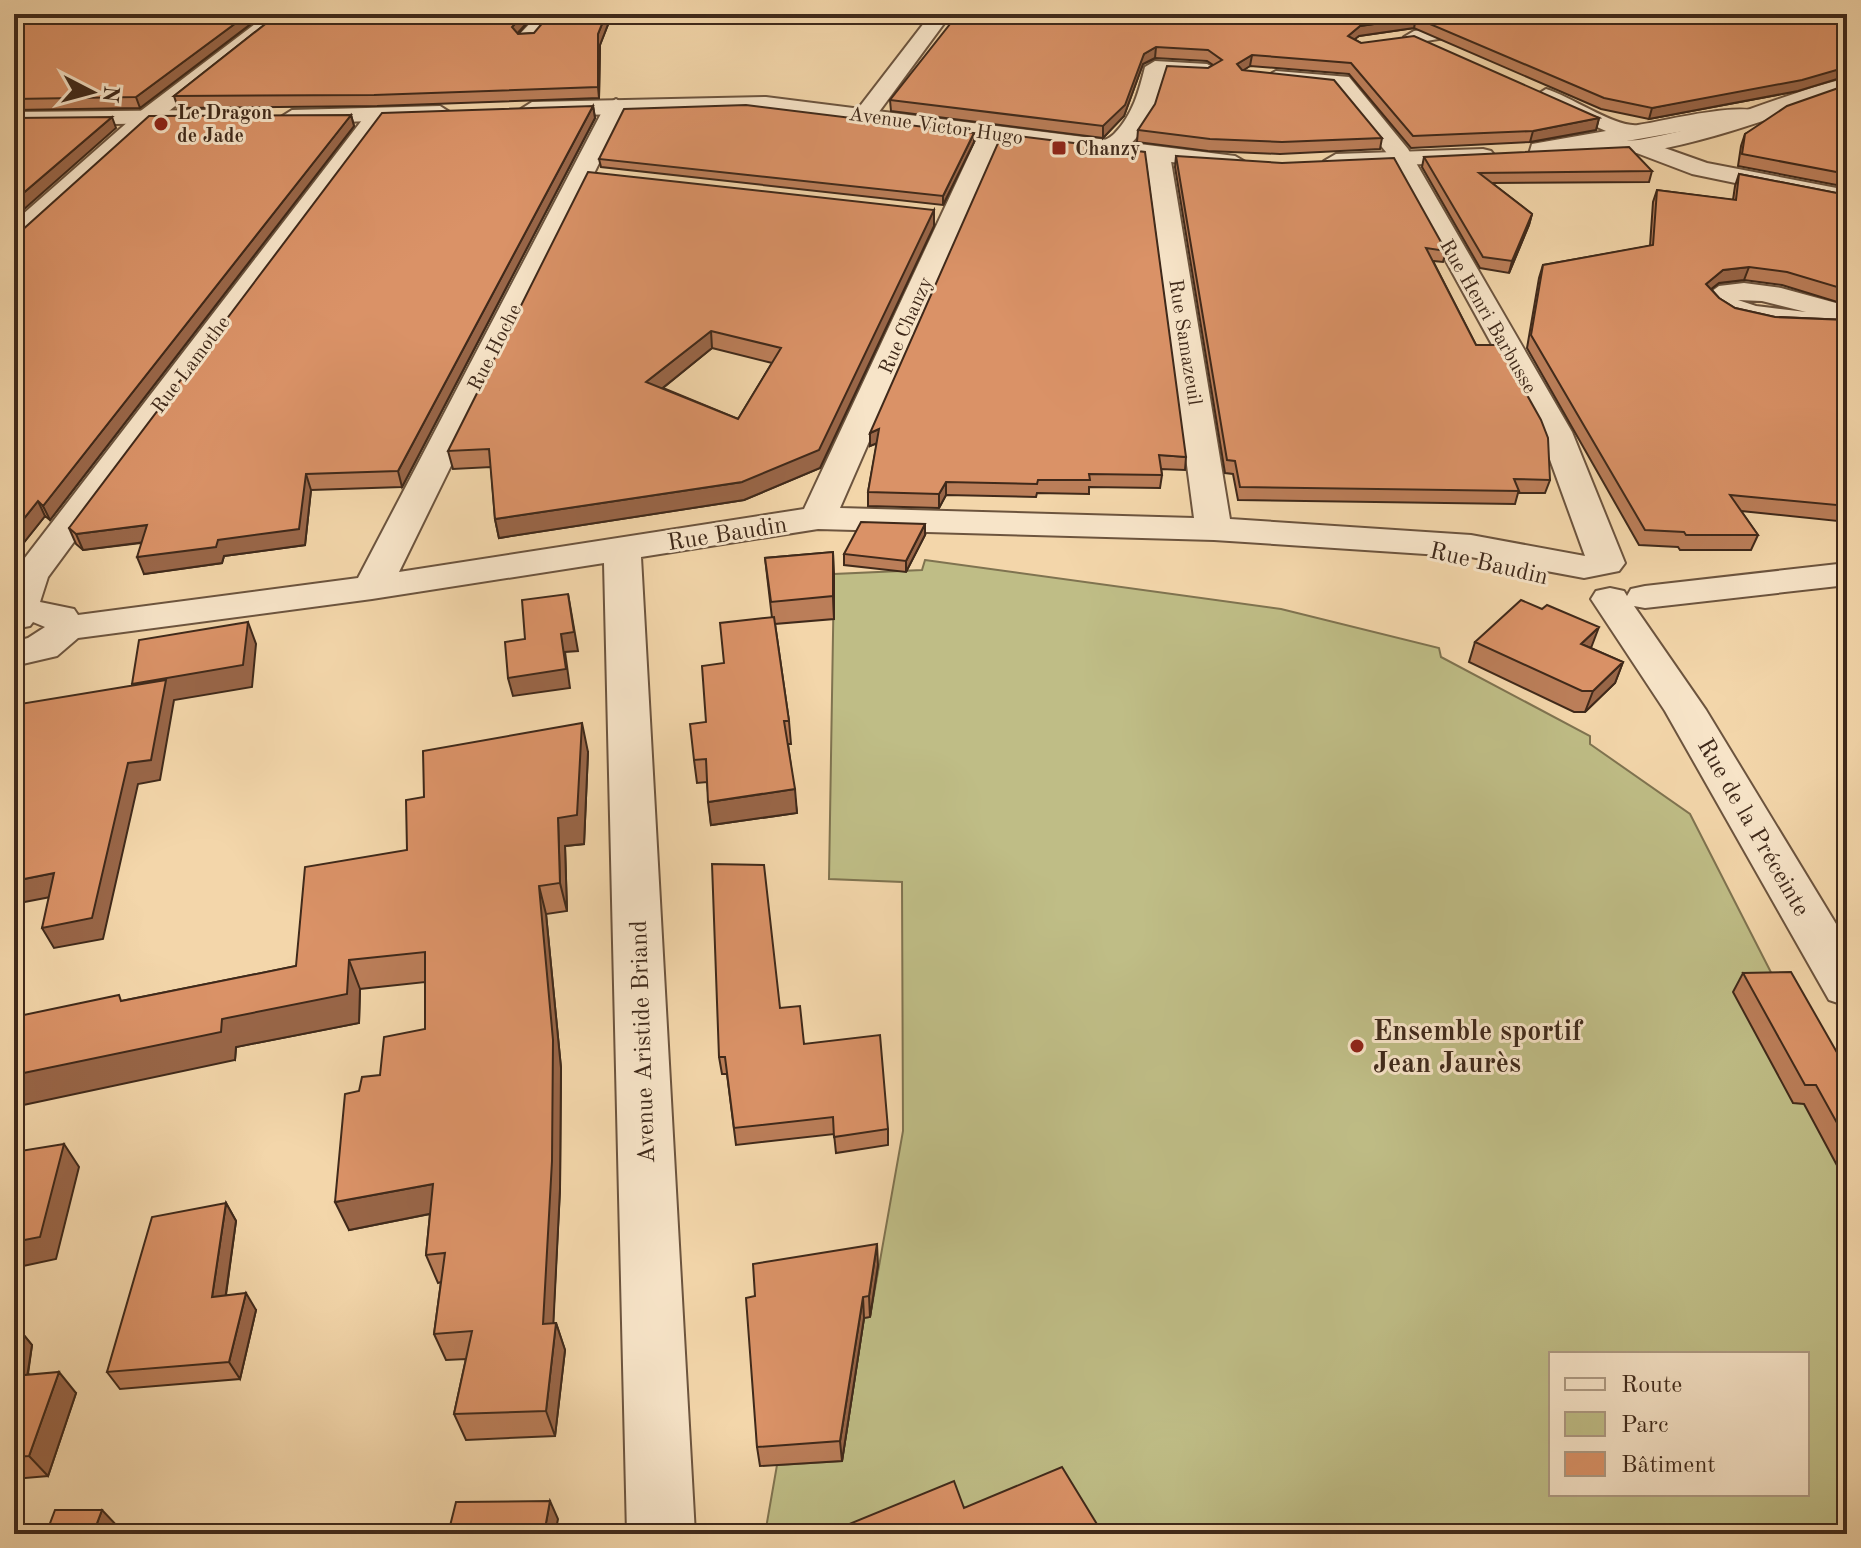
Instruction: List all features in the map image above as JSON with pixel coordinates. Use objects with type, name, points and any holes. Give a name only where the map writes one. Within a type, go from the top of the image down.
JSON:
[{"type":"street","points":[[14,236],[146,118],[280,14]]},
{"type":"street","points":[[527,37],[550,14]]},
{"type":"street","points":[[865,115],[941,14]]},
{"type":"street","points":[[1018,14],[1092,19],[1163,18],[1169,14]]},
{"type":"street","points":[[1387,41],[1462,30]]},
{"type":"street","points":[[1414,37],[1457,56]]},
{"type":"street","points":[[1106,148],[1122,140],[1148,100],[1155,67],[1207,70]]},
{"type":"street","name":"Rue Henri Barbusse","points":[[1250,75],[1341,82],[1401,159],[1556,432],[1616,583]]},
{"type":"street","points":[[1306,163],[1541,154],[1635,140],[1754,116],[1847,84]]},
{"type":"street","points":[[1528,88],[1701,169],[1847,198]]},
{"type":"street","name":"Avenue Victor Hugo","points":[[512,110],[766,104],[1158,155],[1257,164]]},
{"type":"street","name":"Rue Hoche","points":[[372,588],[594,178],[616,106]]},
{"type":"street","points":[[266,117],[467,112]]},
{"type":"street","name":"Rue Lamothe","points":[[15,642],[30,576],[377,116]]},
{"type":"street","points":[[14,119],[224,117]]},
{"type":"street","name":"Rue Chanzy","points":[[818,518],[992,132]]},
{"type":"street","name":"Rue Samazeuil","points":[[1158,155],[1214,529]]},
{"type":"street","points":[[14,207],[48,207]]},
{"type":"street","points":[[921,212],[954,217]]},
{"type":"street","points":[[1847,315],[1748,292],[1735,291],[1718,297],[1726,307],[1769,317],[1847,322]]},
{"type":"street","name":"Rue Henri Barbusse","points":[[1566,525],[1573,476]]},
{"type":"street","name":"Rue Baudin","points":[[15,642],[48,645],[65,628],[372,588],[818,518],[1214,529],[1471,546],[1616,583]]},
{"type":"street","points":[[1471,546],[1513,541],[1566,525],[1616,583],[1742,585],[1847,574]]},
{"type":"street","name":"Rue Baudin","points":[[1395,541],[1616,583]]},
{"type":"street","name":"Avenue Aristide Briand","points":[[622,549],[661,1534]]},
{"type":"street","name":"Rue de la Préceinte","points":[[1616,583],[1685,710],[1847,986]]},
{"type":"green space","name":"Ensemble sportif Jean Jaurès","points":[[925,560],[1281,609],[1439,648],[1441,657],[1590,736],[1590,744],[1690,814],[1780,990],[1847,1102],[1847,1534],[765,1534],[777,1465],[842,1461],[864,1318],[870,1317],[903,1131],[902,882],[829,879],[834,574],[922,570]]},
{"type":"building","points":[[14,14],[248,14],[136,97],[14,99]]},
{"type":"building","points":[[278,14],[524,14],[512,27],[518,34],[534,33],[550,14],[606,14],[598,34],[598,87],[374,95],[174,96]]},
{"type":"building","points":[[958,14],[1152,17],[1167,14],[1767,14],[1847,23],[1847,67],[1802,80],[1652,108],[1604,98],[1416,18],[1360,26],[1348,36],[1361,43],[1414,36],[1599,118],[1533,131],[1413,136],[1351,63],[1252,55],[1237,64],[1242,70],[1334,80],[1382,138],[1282,142],[1210,139],[1138,130],[1155,104],[1167,66],[1208,68],[1222,60],[1208,50],[1156,47],[1144,54],[1125,105],[1103,126],[890,100]]},
{"type":"building","points":[[1847,85],[1847,174],[1742,154],[1745,134],[1787,106]]},
{"type":"building","points":[[746,105],[974,133],[943,196],[599,159],[624,109]]},
{"type":"building","points":[[593,106],[398,471],[306,474],[299,529],[218,540],[216,547],[137,557],[147,525],[76,534],[69,528],[382,113]]},
{"type":"building","points":[[351,115],[43,506],[38,501],[14,531],[14,233],[20,232],[149,116]]},
{"type":"building","points":[[112,117],[14,201],[14,118]]},
{"type":"building","points":[[1002,134],[1145,152],[1186,457],[1159,455],[1162,475],[1089,474],[1090,480],[1038,480],[1037,484],[946,482],[939,494],[868,492],[879,429],[870,433]]},
{"type":"building","points":[[1629,147],[1652,171],[1479,173],[1532,214],[1512,261],[1483,257],[1424,157]]},
{"type":"building","points":[[1176,156],[1282,163],[1394,158],[1446,251],[1426,248],[1476,345],[1499,345],[1541,420],[1548,438],[1550,480],[1514,479],[1519,491],[1240,487],[1235,461],[1227,460]]},
{"type":"building","points":[[588,172],[934,210],[819,450],[742,482],[495,519],[489,449],[448,451]],"holes":[[[711,331],[781,348],[738,419],[646,382]]]},
{"type":"building","points":[[1739,174],[1847,195],[1847,290],[1787,272],[1749,267],[1723,270],[1706,284],[1719,298],[1735,308],[1775,317],[1847,320],[1847,506],[1730,495],[1758,535],[1686,535],[1684,532],[1645,530],[1531,335],[1543,265],[1653,245],[1657,190],[1736,200]]},
{"type":"building","points":[[861,522],[925,524],[906,561],[844,554]]},
{"type":"building","points":[[833,552],[833,596],[771,602],[765,558]]},
{"type":"building","points":[[568,594],[574,632],[561,634],[566,669],[508,678],[505,642],[525,639],[522,600]]},
{"type":"building","points":[[1521,600],[1542,609],[1547,605],[1599,627],[1581,644],[1623,662],[1593,691],[1582,691],[1475,642]]},
{"type":"building","points":[[774,617],[789,721],[784,721],[795,789],[708,802],[706,759],[694,760],[690,724],[706,722],[702,666],[724,663],[720,623]]},
{"type":"building","points":[[248,622],[243,665],[132,684],[139,640]]},
{"type":"building","points":[[166,680],[151,760],[128,763],[92,918],[42,928],[54,873],[14,881],[14,705]]},
{"type":"building","points":[[582,723],[577,815],[558,818],[560,883],[539,886],[553,1040],[552,1161],[543,1324],[556,1323],[546,1411],[454,1414],[472,1331],[434,1334],[445,1253],[426,1255],[433,1184],[335,1202],[345,1094],[359,1091],[362,1077],[380,1075],[384,1037],[425,1029],[425,952],[349,960],[347,994],[222,1019],[221,1032],[14,1075],[14,1017],[119,995],[121,1001],[296,966],[305,867],[407,850],[406,800],[424,797],[423,751]]},
{"type":"building","points":[[712,864],[764,865],[780,1008],[800,1006],[804,1044],[880,1035],[888,1129],[834,1137],[833,1117],[734,1128],[725,1057],[719,1057]]},
{"type":"building","points":[[1791,972],[1847,1070],[1847,1141],[1816,1085],[1805,1085],[1743,973]]},
{"type":"building","points":[[64,1144],[40,1237],[14,1242],[14,1152]]},
{"type":"building","points":[[226,1203],[212,1297],[246,1293],[229,1362],[107,1372],[152,1217]]},
{"type":"building","points":[[877,1244],[869,1296],[863,1297],[840,1441],[757,1447],[746,1298],[755,1296],[753,1264]]},
{"type":"building","points":[[59,1372],[29,1456],[14,1457],[14,1376]]},
{"type":"building","points":[[1062,1467],[1103,1534],[825,1534],[954,1481],[964,1508]]},
{"type":"building","points":[[550,1501],[544,1534],[448,1534],[456,1502]]},
{"type":"building","points":[[55,1510],[102,1510],[93,1534],[46,1534]]},
{"type":"place","name":"Le Dragon de Jade","points":[[161,124]]},
{"type":"place","name":"Chanzy","points":[[1059,148]]},
{"type":"place","name":"Ensemble sportif Jean Jaurès","points":[[1357,1046]]}]
